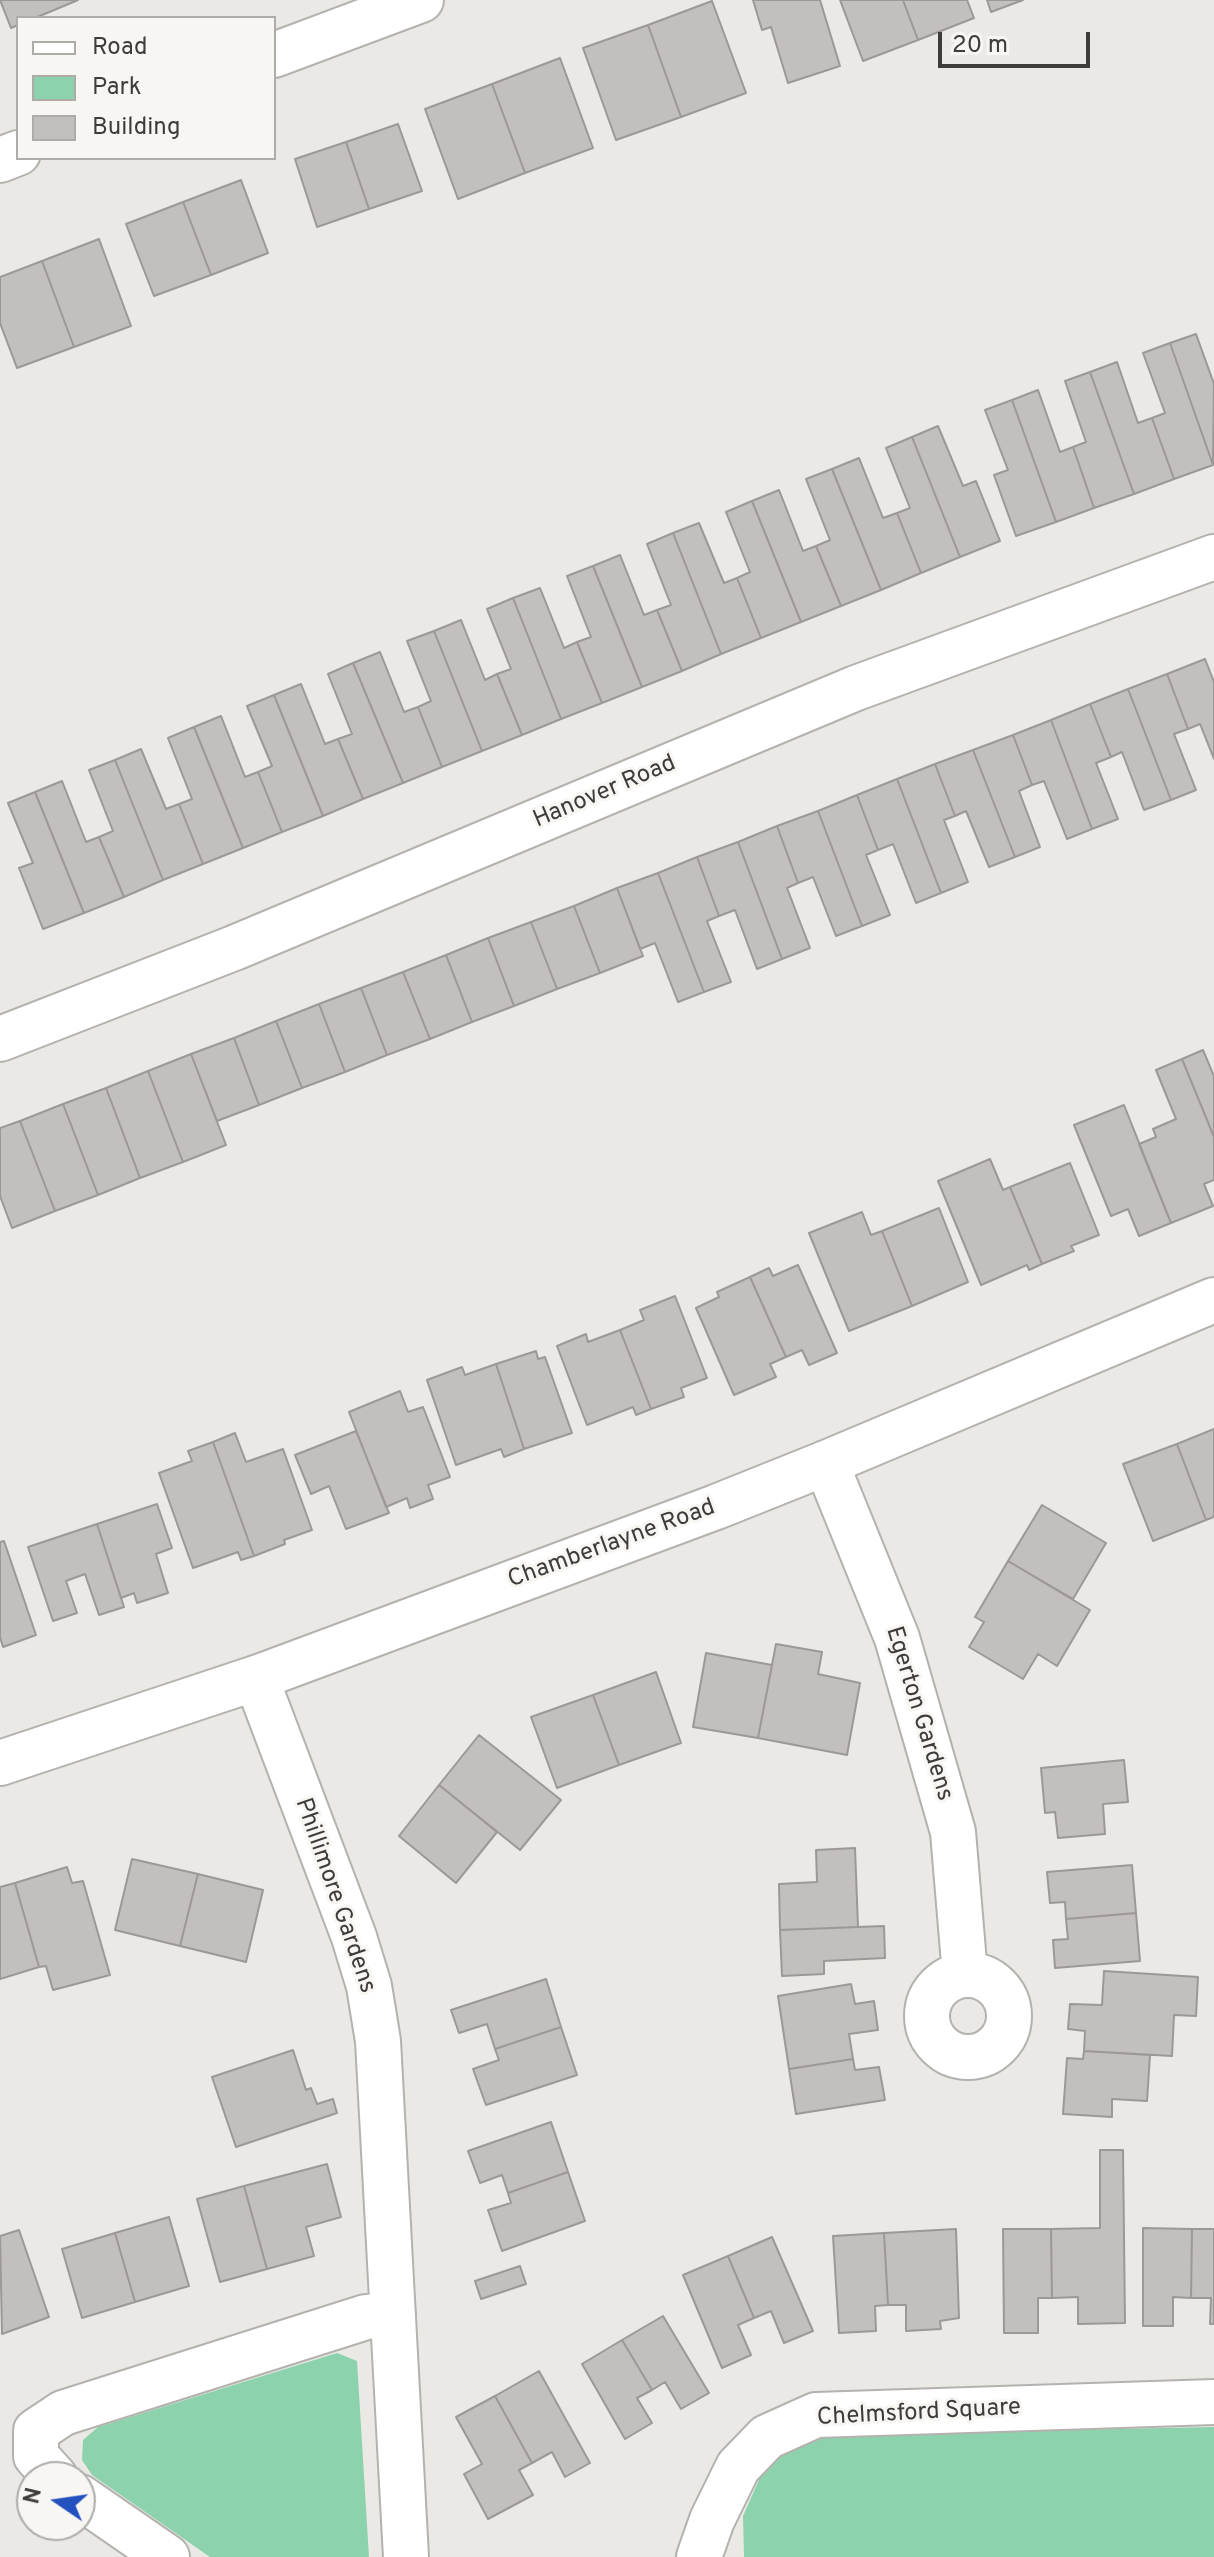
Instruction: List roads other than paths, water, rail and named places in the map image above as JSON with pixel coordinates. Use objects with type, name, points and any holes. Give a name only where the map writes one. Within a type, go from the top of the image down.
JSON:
[{"type":"street","points":[[276,54],[421,0]]},
{"type":"street","name":"Hanover Road","points":[[0,1039],[234,948],[856,688],[1214,557]]},
{"type":"street","name":"Chamberlayne Road","points":[[0,1763],[256,1678],[826,1463],[1214,1300]]},
{"type":"street","name":"Egerton Gardens","points":[[826,1463],[897,1638],[953,1832],[965,1975]]},
{"type":"street","name":"Phillimore Gardens","points":[[256,1678],[354,1937],[369,1986],[378,2041],[406,2557]]},
{"type":"street","points":[[41,2461],[36,2456],[36,2431],[63,2413],[366,2317],[393,2314]]},
{"type":"street","name":"Chelmsford Square","points":[[699,2557],[712,2520],[738,2467],[767,2437],[816,2415],[1214,2402]]},
{"type":"street","points":[[96,2508],[167,2557]]}]
